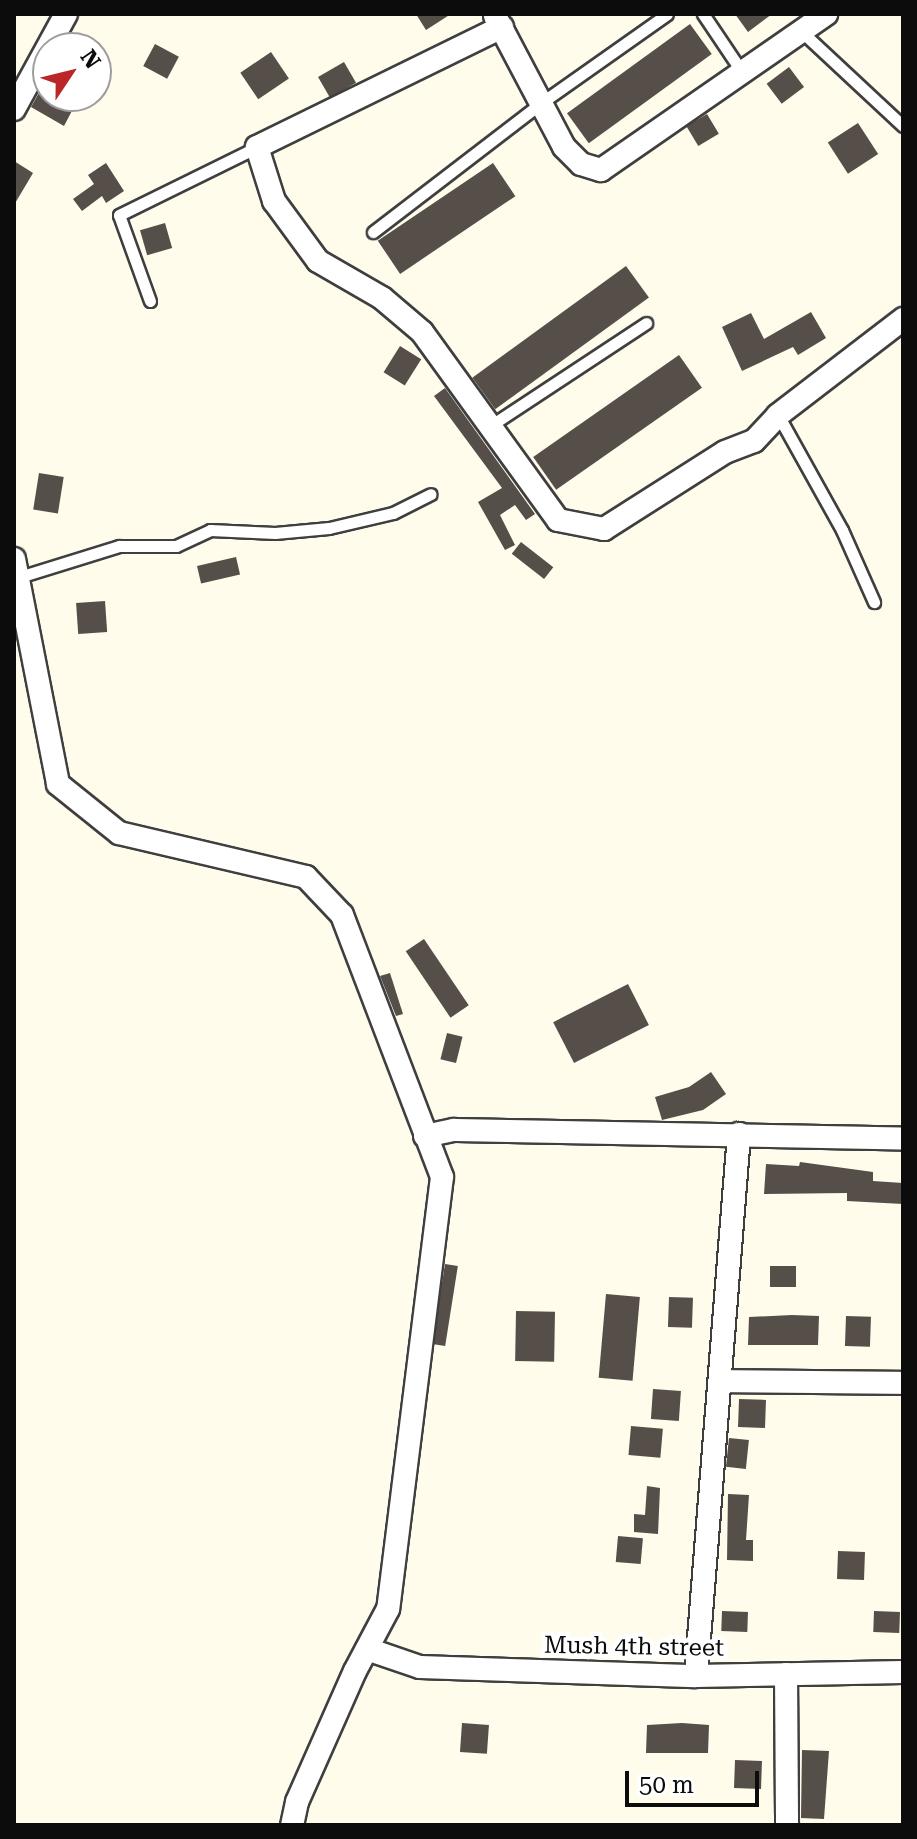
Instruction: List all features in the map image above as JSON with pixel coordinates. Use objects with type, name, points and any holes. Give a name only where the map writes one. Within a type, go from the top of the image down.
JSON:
[{"type":"street","points":[[14,109],[66,14]]},
{"type":"street","points":[[826,14],[601,170],[581,164],[564,147],[498,21],[257,147],[274,201],[318,261],[382,298],[422,332],[558,520],[604,529],[725,452],[754,441],[778,415],[903,319]]},
{"type":"street","points":[[14,572],[58,784],[95,818],[119,833],[306,877],[342,915],[442,1177],[388,1609],[297,1802],[292,1825]]},
{"type":"street","points":[[425,1136],[454,1130],[903,1139]]},
{"type":"street","points":[[696,1676],[723,1381],[739,1134]]},
{"type":"street","points":[[723,1381],[903,1383]]},
{"type":"street","name":"Mush 4th street","points":[[367,1649],[420,1667],[696,1676],[903,1672]]},
{"type":"street","points":[[786,1674],[787,1825]]},
{"type":"lane","points":[[373,232],[541,103],[667,14]]},
{"type":"lane","points":[[703,14],[742,72]]},
{"type":"lane","points":[[801,31],[903,126]]},
{"type":"lane","points":[[150,301],[119,215],[257,147]]},
{"type":"lane","points":[[490,426],[646,323]]},
{"type":"lane","points":[[778,415],[842,530],[874,602]]},
{"type":"lane","points":[[14,572],[119,546],[176,546],[210,530],[275,533],[329,528],[393,513],[431,494]]},
{"type":"building","points":[[416,14],[451,14],[426,30]]},
{"type":"building","points":[[735,14],[772,14],[748,32]]},
{"type":"building","points":[[690,24],[712,54],[589,143],[567,113]]},
{"type":"building","points":[[155,44],[179,57],[167,79],[143,66]]},
{"type":"building","points":[[271,52],[289,79],[258,99],[240,73]]},
{"type":"building","points":[[344,62],[356,83],[330,98],[318,77]]},
{"type":"building","points":[[789,67],[804,87],[782,104],[767,84]]},
{"type":"building","points":[[40,112],[71,112],[64,126]]},
{"type":"building","points":[[707,114],[719,134],[698,146],[686,126]]},
{"type":"building","points":[[858,123],[878,154],[848,174],[828,143]]},
{"type":"building","points":[[14,161],[33,173],[14,205]]},
{"type":"building","points":[[106,163],[124,191],[106,203],[102,196],[82,211],[73,199],[94,184],[88,175]]},
{"type":"building","points":[[493,163],[515,196],[400,274],[378,241]]},
{"type":"building","points":[[165,223],[172,248],[147,255],[140,230]]},
{"type":"building","points":[[626,266],[649,298],[495,409],[472,378]]},
{"type":"building","points":[[811,312],[826,338],[798,355],[793,347],[742,371],[722,327],[751,313],[764,339]]},
{"type":"building","points":[[400,346],[421,359],[405,386],[384,372]]},
{"type":"building","points":[[679,355],[702,388],[556,490],[533,457]]},
{"type":"building","points":[[445,388],[535,514],[526,520],[515,505],[500,515],[515,545],[505,550],[478,502],[502,488],[434,396]]},
{"type":"building","points":[[39,473],[64,477],[58,513],[33,510]]},
{"type":"building","points":[[521,542],[553,567],[544,579],[512,554]]},
{"type":"building","points":[[236,557],[240,575],[201,584],[197,566]]},
{"type":"building","points":[[105,601],[107,632],[78,634],[76,603]]},
{"type":"building","points":[[424,939],[469,1005],[450,1018],[406,951]]},
{"type":"building","points":[[390,973],[403,1014],[396,1016],[380,976]]},
{"type":"building","points":[[628,984],[649,1025],[574,1063],[553,1022]]},
{"type":"building","points":[[447,1033],[463,1037],[456,1063],[440,1059]]},
{"type":"building","points":[[711,1072],[726,1094],[703,1110],[662,1120],[655,1097],[689,1087]]},
{"type":"building","points":[[800,1162],[873,1172],[873,1181],[903,1183],[903,1204],[847,1201],[847,1193],[764,1194],[766,1164],[799,1166]]},
{"type":"building","points":[[445,1264],[458,1266],[445,1346],[432,1344]]},
{"type":"building","points":[[770,1266],[796,1266],[796,1287],[770,1287]]},
{"type":"building","points":[[606,1294],[640,1297],[633,1381],[599,1378]]},
{"type":"building","points":[[669,1297],[693,1298],[692,1328],[668,1327]]},
{"type":"building","points":[[516,1311],[555,1312],[554,1362],[515,1361]]},
{"type":"building","points":[[819,1316],[818,1345],[748,1345],[749,1317]]},
{"type":"building","points":[[846,1316],[871,1317],[870,1347],[845,1346]]},
{"type":"building","points":[[653,1389],[681,1391],[679,1421],[651,1419]]},
{"type":"building","points":[[739,1399],[766,1400],[765,1428],[738,1427]]},
{"type":"building","points":[[631,1426],[663,1429],[660,1458],[628,1455]]},
{"type":"building","points":[[729,1438],[749,1440],[746,1469],[726,1467]]},
{"type":"building","points":[[647,1486],[660,1488],[658,1534],[634,1532],[634,1514],[645,1515]]},
{"type":"building","points":[[728,1494],[749,1495],[746,1540],[753,1540],[753,1561],[727,1560]]},
{"type":"building","points":[[618,1536],[643,1538],[641,1564],[616,1562]]},
{"type":"building","points":[[838,1551],[865,1552],[864,1580],[837,1579]]},
{"type":"building","points":[[722,1611],[748,1612],[747,1632],[721,1631]]},
{"type":"building","points":[[874,1611],[900,1612],[899,1633],[873,1632]]},
{"type":"building","points":[[462,1723],[489,1725],[487,1754],[460,1752]]},
{"type":"building","points":[[647,1725],[709,1725],[708,1753],[646,1753]]},
{"type":"building","points":[[802,1750],[829,1751],[824,1819],[801,1818]]},
{"type":"building","points":[[735,1760],[762,1761],[761,1789],[734,1788]]}]
